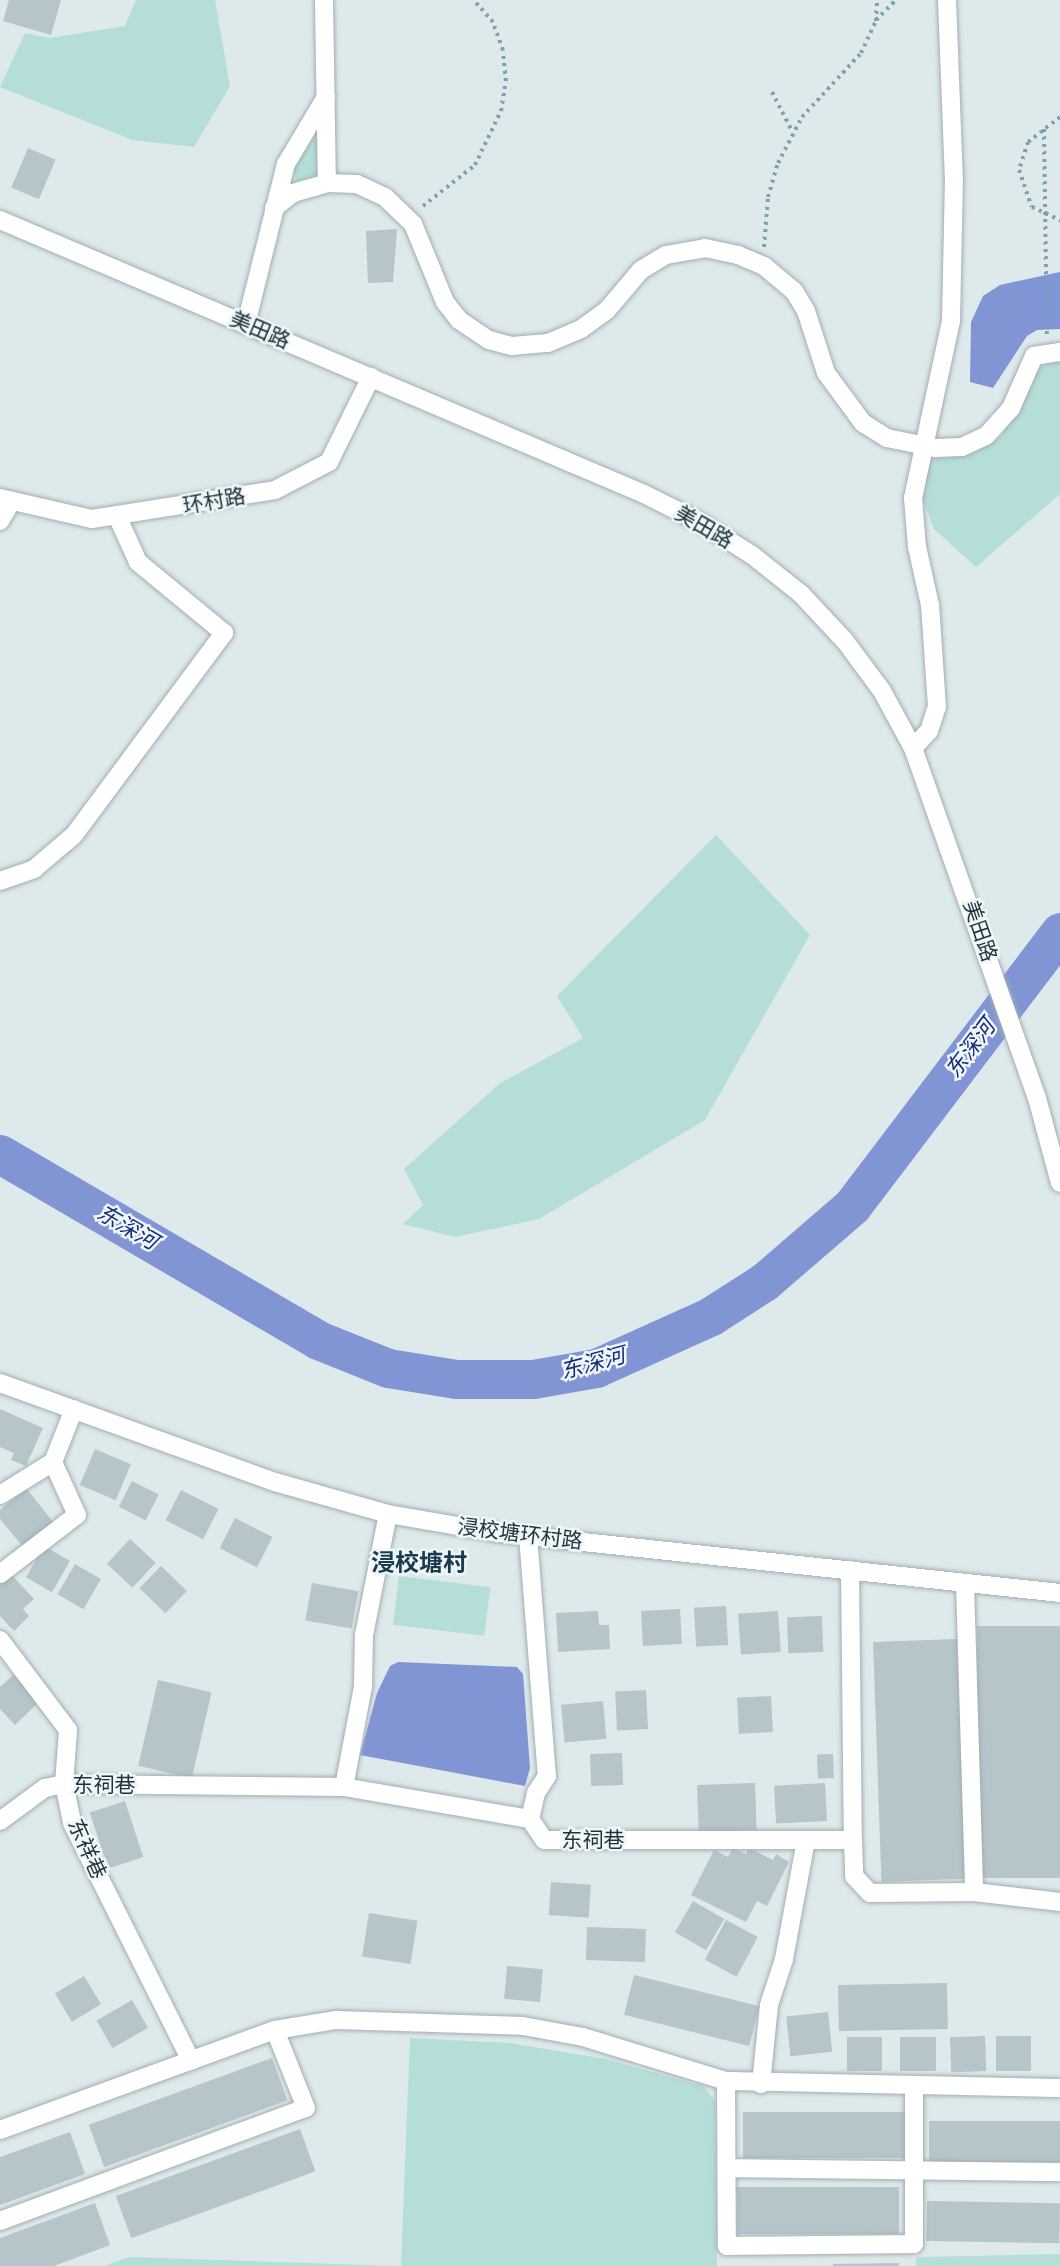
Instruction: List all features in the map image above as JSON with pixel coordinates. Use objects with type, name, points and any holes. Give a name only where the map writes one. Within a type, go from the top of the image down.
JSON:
[{"type":"street","points":[[324,0],[327,183]]},
{"type":"street","points":[[913,748],[928,731],[938,707],[930,605],[914,521],[922,446],[951,321],[954,191],[947,0]]},
{"type":"street","points":[[246,324],[286,164],[326,97]]},
{"type":"street","points":[[274,208],[293,193],[327,183],[367,187],[407,216],[452,311],[474,332],[504,345],[539,344],[573,334],[607,310],[641,270],[675,252],[716,249],[764,266],[801,300],[819,357],[844,403],[878,434],[922,446],[956,448],[986,436],[1011,408],[1034,356],[1060,352]]},
{"type":"street","name":"美田路","points":[[0,220],[644,494],[752,555],[801,594],[846,641],[882,691],[913,748],[958,866],[1037,1098],[1060,1183]]},
{"type":"street","name":"环村路","points":[[6,500],[66,517],[118,518],[275,489],[315,474],[340,448],[371,377]]},
{"type":"street","points":[[0,521],[6,500]]},
{"type":"street","points":[[0,881],[34,868],[74,835],[224,633],[138,562],[118,518]]},
{"type":"street","name":"浸校塘环村路","points":[[0,1383],[275,1482],[388,1514],[528,1536],[1060,1593]]},
{"type":"street","points":[[0,1495],[53,1462],[74,1409]]},
{"type":"street","points":[[0,1574],[77,1515],[53,1462]]},
{"type":"street","points":[[344,1787],[363,1686],[364,1635],[388,1514]]},
{"type":"street","points":[[528,1536],[548,1776],[536,1794],[530,1819]]},
{"type":"street","points":[[850,1570],[854,1876],[870,1893],[974,1892],[1060,1902]]},
{"type":"street","points":[[965,1583],[974,1892]]},
{"type":"street","name":"东祥巷","points":[[0,1640],[68,1730],[64,1784],[72,1823],[191,2061]]},
{"type":"street","name":"东祠巷","points":[[0,1821],[45,1788],[64,1784],[344,1787],[530,1819],[544,1840],[853,1840]]},
{"type":"street","points":[[761,2084],[769,2005],[784,1959],[806,1840]]},
{"type":"street","points":[[0,2130],[275,2030],[336,2020],[523,2026],[622,2048],[726,2081],[761,2084],[1060,2088]]},
{"type":"street","points":[[0,2221],[306,2108],[275,2030]]},
{"type":"street","points":[[726,2081],[727,2246],[914,2244],[914,2086]]},
{"type":"street","points":[[727,2168],[1060,2172]]},
{"type":"path","points":[[407,216],[464,176],[497,126],[506,65],[493,22],[474,0]]},
{"type":"path","points":[[876,21],[877,0]]},
{"type":"path","points":[[764,266],[768,197],[792,131],[851,68],[876,21],[896,0]]},
{"type":"path","points":[[772,92],[792,131]]},
{"type":"path","points":[[1060,117],[1024,147],[1019,170],[1029,202],[1045,217],[1060,220]]},
{"type":"path","points":[[1044,129],[1046,330]]},
{"type":"green space","points":[[136,0],[215,0],[230,86],[194,147],[133,140],[0,87],[25,33],[50,38],[125,26]]},
{"type":"green space","points":[[314,138],[318,140],[318,175],[297,181],[293,170]]},
{"type":"green space","points":[[1050,361],[1060,363],[1060,494],[976,567],[934,529],[922,497],[928,460],[970,454],[1001,437],[1036,371]]},
{"type":"green space","points":[[716,835],[810,935],[705,1120],[539,1219],[455,1237],[403,1224],[423,1205],[404,1169],[499,1084],[583,1038],[557,996]]},
{"type":"green space","points":[[399,1576],[490,1587],[484,1636],[393,1625]]},
{"type":"green space","points":[[410,2038],[510,2043],[606,2059],[703,2086],[715,2101],[717,2266],[401,2266]]},
{"type":"green space","points":[[1060,2254],[1060,2266],[916,2266],[916,2257]]},
{"type":"green space","points":[[129,2257],[396,2266],[104,2266]]},
{"type":"water","points":[[1060,272],[1060,329],[1037,330],[1027,336],[993,388],[970,382],[971,322],[983,296],[1000,285]]},
{"type":"water","points":[[398,1662],[517,1667],[523,1674],[530,1768],[525,1786],[360,1755],[377,1693],[390,1666]]},
{"type":"building","points":[[9,0],[61,0],[51,35],[3,21]]},
{"type":"building","points":[[28,148],[56,160],[39,199],[11,188]]},
{"type":"building","points":[[397,229],[393,282],[368,283],[366,231]]},
{"type":"building","points":[[0,1409],[43,1428],[26,1466],[11,1460],[14,1453],[0,1447]]},
{"type":"building","points":[[95,1449],[131,1464],[116,1500],[80,1485]]},
{"type":"building","points":[[132,1481],[159,1495],[146,1520],[119,1507]]},
{"type":"building","points":[[26,1488],[54,1523],[24,1548],[0,1519],[0,1510]]},
{"type":"building","points":[[181,1490],[218,1509],[203,1539],[166,1520]]},
{"type":"building","points":[[235,1518],[272,1537],[257,1567],[220,1548]]},
{"type":"building","points":[[130,1539],[156,1563],[132,1588],[107,1564]]},
{"type":"building","points":[[44,1546],[70,1561],[52,1592],[26,1577]]},
{"type":"building","points":[[75,1564],[101,1579],[83,1609],[58,1594]]},
{"type":"building","points":[[161,1566],[187,1591],[165,1613],[139,1588]]},
{"type":"building","points":[[10,1573],[34,1599],[23,1609],[29,1616],[14,1631],[0,1616],[0,1582]]},
{"type":"building","points":[[312,1583],[358,1591],[352,1629],[305,1620]]},
{"type":"building","points":[[726,1606],[728,1645],[696,1647],[694,1608]]},
{"type":"building","points":[[680,1609],[682,1644],[643,1646],[641,1611]]},
{"type":"building","points":[[598,1611],[599,1625],[609,1625],[610,1649],[558,1652],[556,1613]]},
{"type":"building","points":[[778,1611],[781,1652],[741,1655],[738,1614]]},
{"type":"building","points":[[822,1616],[823,1652],[788,1653],[787,1617]]},
{"type":"building","points":[[977,1626],[1060,1626],[1060,1878],[977,1878]]},
{"type":"building","points":[[957,1639],[965,1879],[881,1882],[873,1642]]},
{"type":"building","points":[[13,1675],[39,1702],[15,1725],[0,1709],[0,1687]]},
{"type":"building","points":[[158,1680],[212,1692],[192,1778],[138,1766]]},
{"type":"building","points":[[646,1690],[648,1729],[617,1731],[615,1692]]},
{"type":"building","points":[[771,1696],[773,1732],[739,1734],[737,1698]]},
{"type":"building","points":[[603,1701],[606,1739],[564,1743],[561,1705]]},
{"type":"building","points":[[622,1753],[623,1785],[591,1786],[590,1754]]},
{"type":"building","points":[[833,1754],[834,1778],[818,1779],[817,1755]]},
{"type":"building","points":[[755,1783],[757,1830],[699,1832],[697,1785]]},
{"type":"building","points":[[825,1783],[827,1821],[776,1824],[774,1786]]},
{"type":"building","points":[[125,1801],[143,1857],[108,1869],[90,1812]]},
{"type":"building","points":[[733,1848],[746,1854],[749,1848],[773,1860],[776,1854],[789,1862],[767,1906],[757,1901],[746,1922],[691,1895],[714,1850],[728,1857]]},
{"type":"building","points":[[551,1882],[591,1885],[589,1918],[549,1915]]},
{"type":"building","points":[[693,1901],[724,1919],[706,1950],[675,1932]]},
{"type":"building","points":[[369,1913],[417,1921],[411,1964],[362,1956]]},
{"type":"building","points":[[726,1920],[758,1937],[737,1977],[705,1960]]},
{"type":"building","points":[[587,1927],[646,1929],[645,1962],[586,1960]]},
{"type":"building","points":[[507,1966],[543,1969],[540,2002],[504,1999]]},
{"type":"building","points":[[634,1975],[759,2006],[749,2046],[624,2015]]},
{"type":"building","points":[[84,1976],[101,2004],[72,2022],[55,1994]]},
{"type":"building","points":[[947,1983],[948,2029],[839,2031],[838,1985]]},
{"type":"building","points":[[132,2000],[148,2028],[112,2048],[96,2020]]},
{"type":"building","points":[[828,2012],[832,2052],[790,2056],[786,2016]]},
{"type":"building","points":[[985,2036],[986,2071],[951,2072],[950,2037]]},
{"type":"building","points":[[996,2036],[1031,2036],[1031,2071],[996,2071]]},
{"type":"building","points":[[847,2037],[882,2037],[882,2071],[847,2071]]},
{"type":"building","points":[[900,2037],[936,2037],[936,2071],[900,2071]]},
{"type":"building","points":[[272,2058],[287,2100],[104,2167],[89,2125]]},
{"type":"building","points":[[743,2112],[905,2112],[905,2158],[743,2158]]},
{"type":"building","points":[[929,2121],[1060,2121],[1060,2162],[929,2162]]},
{"type":"building","points":[[300,2129],[315,2171],[131,2238],[116,2196]]},
{"type":"building","points":[[70,2132],[85,2174],[0,2205],[0,2157]]},
{"type":"building","points":[[737,2187],[899,2187],[899,2234],[737,2234]]},
{"type":"building","points":[[927,2201],[1060,2203],[1059,2243],[926,2241]]},
{"type":"building","points":[[95,2203],[110,2245],[54,2266],[0,2266],[0,2238]]},
{"type":"building","points":[[899,2263],[899,2266],[833,2266],[833,2264]]},
{"type":"waterway","name":"东深河","points":[[0,1154],[318,1340],[388,1368],[456,1379],[533,1379],[596,1368],[711,1316],[764,1282],[852,1206],[1060,932]]},
{"type":"district","name":"浸校塘村","points":[[419,1564]]}]
